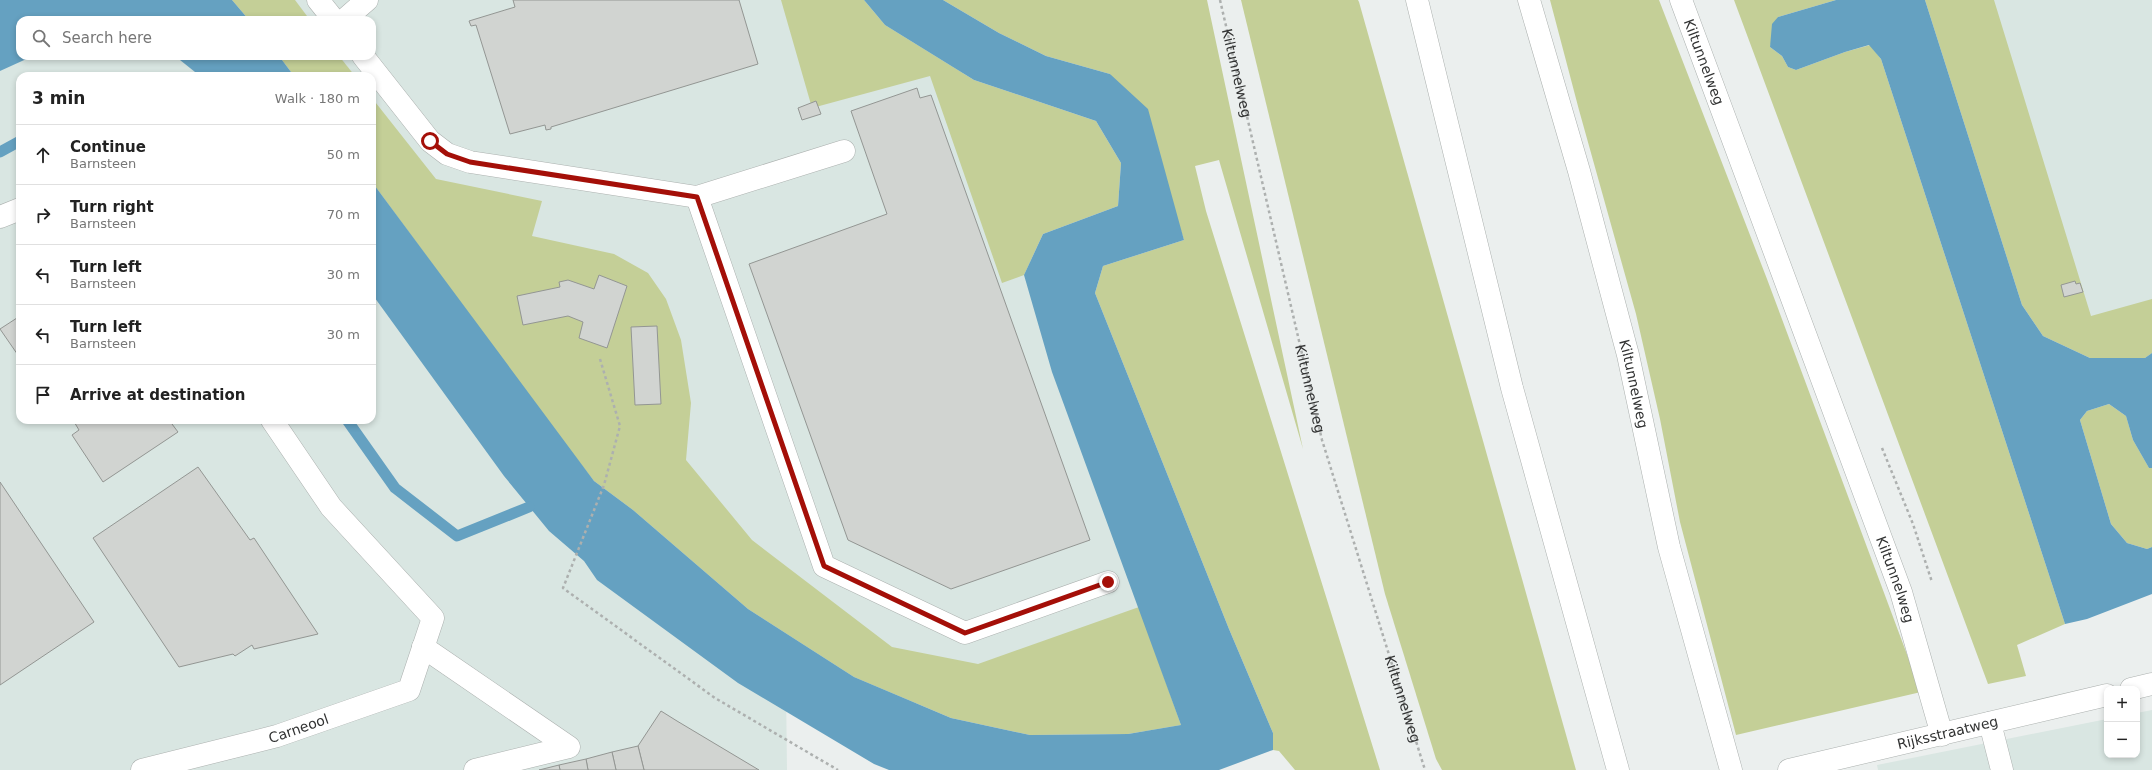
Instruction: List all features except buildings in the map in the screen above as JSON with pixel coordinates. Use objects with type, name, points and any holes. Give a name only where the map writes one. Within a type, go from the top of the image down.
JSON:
[{"type":"main road","points":[[318,0],[331,16]]},
{"type":"main road","points":[[349,16],[367,0]]},
{"type":"main road","name":"Kiltunnelweg","points":[[1529,0],[1579,171],[1628,355],[1669,547],[1731,770]]},
{"type":"main road","name":"Kiltunnelweg","points":[[1681,0],[1901,592],[1942,735]]},
{"type":"main road","points":[[1415,5],[1512,388],[1618,770]]},
{"type":"main road","points":[[366,60],[376,72]]},
{"type":"main road","points":[[376,72],[430,141],[447,154],[470,162],[697,197],[844,151]]},
{"type":"main road","points":[[697,197],[824,566],[965,633],[1108,582]]},
{"type":"main road","points":[[0,217],[16,211]]},
{"type":"main road","name":"Carneool","points":[[142,770],[277,736],[409,690],[434,618],[331,507],[275,424]]},
{"type":"main road","points":[[424,647],[570,747],[475,770]]},
{"type":"main road","points":[[2140,687],[2152,684]]},
{"type":"main road","name":"Rijksstraatweg","points":[[1789,770],[2104,696]]},
{"type":"main road","points":[[1990,723],[2002,770]]},
{"type":"path","name":"Kiltunnelweg","points":[[1220,0],[1322,440],[1425,770]]},
{"type":"path","points":[[600,359],[620,426],[604,485],[563,588],[715,698],[838,770]]},
{"type":"shaded area","points":[[0,0],[849,0],[961,67],[1198,738],[786,687],[787,770],[0,770]]},
{"type":"shaded area","points":[[1979,0],[2152,0],[2152,494]]},
{"type":"shaded area","points":[[2152,710],[2152,770],[1878,770],[1877,765],[2104,720],[2104,758],[2140,758],[2140,712]]},
{"type":"green space","points":[[232,0],[295,0],[307,16],[246,16]]},
{"type":"green space","points":[[781,0],[864,0],[885,25],[974,80],[1096,121],[1121,163],[1118,206],[1043,234],[1024,275],[1002,283],[930,76],[812,108]]},
{"type":"green space","points":[[943,0],[1207,0],[1303,449],[1219,160],[1195,166],[1206,211],[1380,770],[1295,770],[1279,751],[1273,750],[1273,733],[1229,629],[1095,293],[1103,266],[1184,240],[1177,219],[1110,74],[1046,56],[999,33]]},
{"type":"green space","points":[[1241,0],[1358,0],[1359,2],[1576,770],[1442,770],[1436,759],[1385,594]]},
{"type":"green space","points":[[1550,0],[1659,0],[1767,279],[1921,692],[1736,735],[1680,522],[1660,419],[1636,314]]},
{"type":"green space","points":[[1734,0],[1836,0],[1778,17],[1770,47],[1782,56],[1788,67],[1796,70],[1845,52],[1870,45],[1881,59],[2065,624],[2017,645],[2026,676],[1988,684]]},
{"type":"green space","points":[[1925,0],[1994,0],[2091,316],[2152,299],[2152,353],[2145,358],[2090,358],[2043,336],[2022,305]]},
{"type":"green space","points":[[282,60],[342,60],[352,72],[291,72]]},
{"type":"green space","points":[[376,103],[436,179],[542,201],[532,236],[614,254],[648,273],[666,299],[681,340],[691,403],[686,460],[752,540],[892,647],[978,664],[1139,607],[1181,725],[1128,734],[1030,735],[951,718],[854,677],[748,609],[633,510],[594,481],[549,423],[376,187]]},
{"type":"green space","points":[[2109,404],[2126,416],[2133,440],[2149,468],[2152,468],[2152,547],[2147,549],[2127,543],[2111,524],[2080,420],[2087,411]]},
{"type":"water","points":[[0,0],[232,0],[246,16],[16,16],[16,60],[24,60],[0,71]]},
{"type":"water","points":[[864,0],[943,0],[999,33],[1046,56],[1110,74],[1148,109],[1184,240],[1103,266],[1095,293],[1229,629],[1273,733],[1273,750],[1219,770],[889,770],[874,764],[738,683],[597,580],[584,561],[549,531],[504,476],[376,300],[376,187],[594,481],[633,510],[748,609],[854,677],[951,718],[1030,735],[1128,734],[1181,725],[1052,372],[1024,275],[1043,234],[1118,206],[1121,163],[1096,121],[974,80],[885,25]]},
{"type":"water","points":[[1836,0],[1925,0],[2022,305],[2043,336],[2090,358],[2145,358],[2152,353],[2152,468],[2149,468],[2133,440],[2126,416],[2109,404],[2087,411],[2080,420],[2111,524],[2127,543],[2147,549],[2152,547],[2152,594],[2087,619],[2065,624],[1881,59],[1869,45],[1796,70],[1788,67],[1782,56],[1770,47],[1772,24],[1778,17]]},
{"type":"water","points":[[180,60],[282,60],[291,72],[195,72]]},
{"type":"waterway","points":[[0,152],[16,143]]},
{"type":"waterway","points":[[350,424],[395,488],[457,536],[529,507]]},
{"type":"route","points":[[430,141],[438,149],[460,160],[697,197],[824,566],[965,633],[1108,582]]}]
